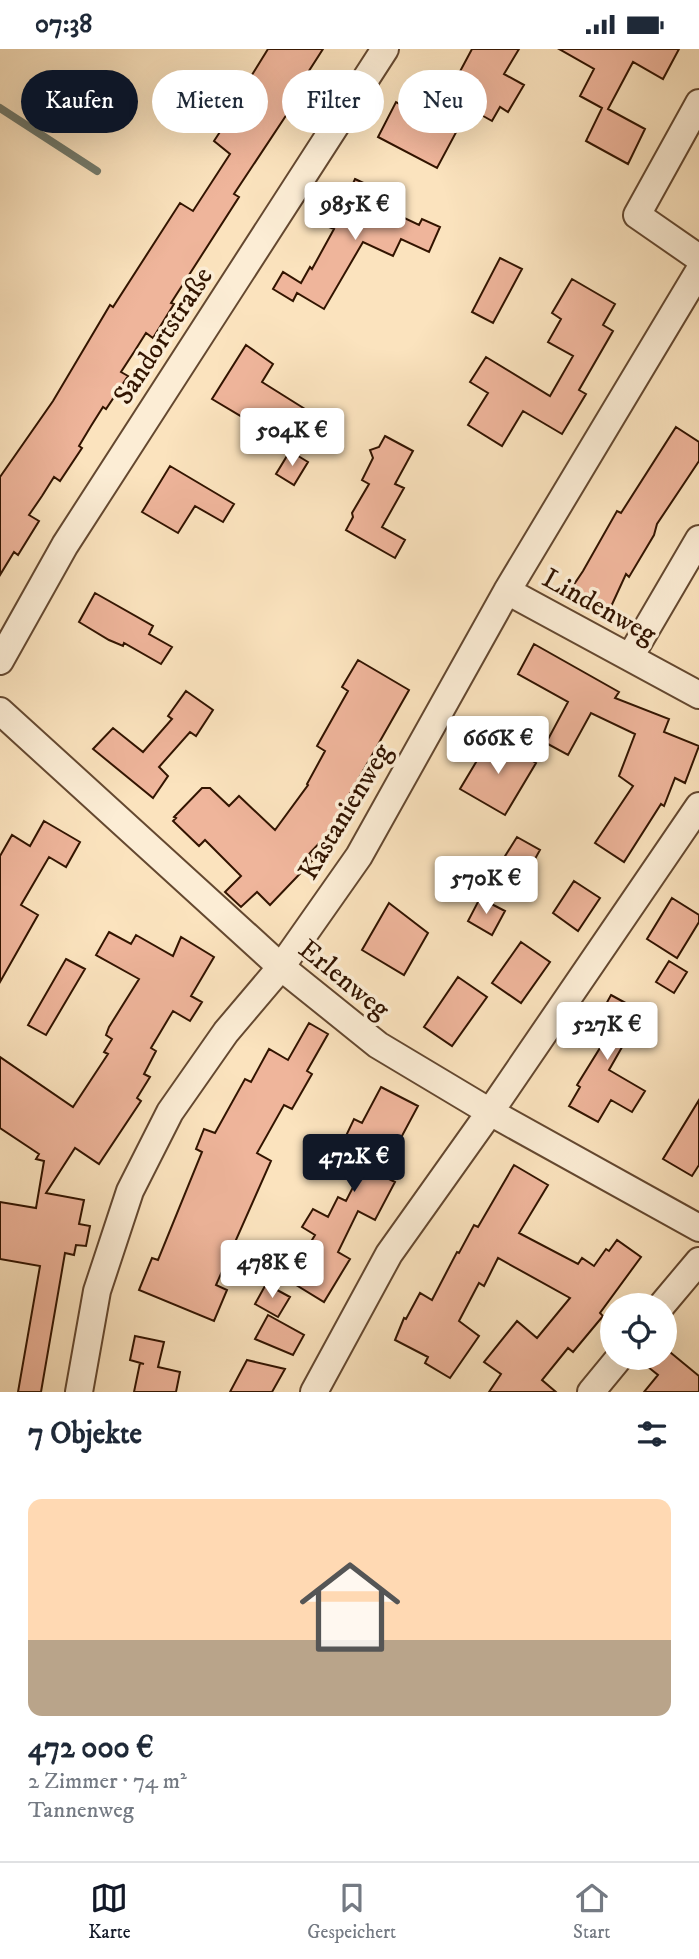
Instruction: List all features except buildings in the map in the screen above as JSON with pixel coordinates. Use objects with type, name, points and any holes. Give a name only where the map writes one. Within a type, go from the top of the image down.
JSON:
[{"type":"street","name":"Sandortstraße","points":[[0,661],[65,545],[385,49]]},
{"type":"street","points":[[699,103],[637,215],[699,258]]},
{"type":"street","name":"Kastanienweg","points":[[79,1392],[97,1291],[130,1191],[170,1112],[226,1032],[281,967],[359,856],[507,591],[699,271]]},
{"type":"street","points":[[630,657],[699,539]]},
{"type":"street","name":"Lindenweg","points":[[507,591],[699,695]]},
{"type":"street","name":"Erlenweg","points":[[0,711],[281,967],[378,1045],[491,1112],[699,1228]]},
{"type":"street","points":[[314,1392],[389,1254],[491,1112],[699,806]]},
{"type":"street","points":[[672,1293],[699,1261]]},
{"type":"street","points":[[591,1392],[610,1370]]},
{"type":"waterway","points":[[0,108],[97,171]]}]
